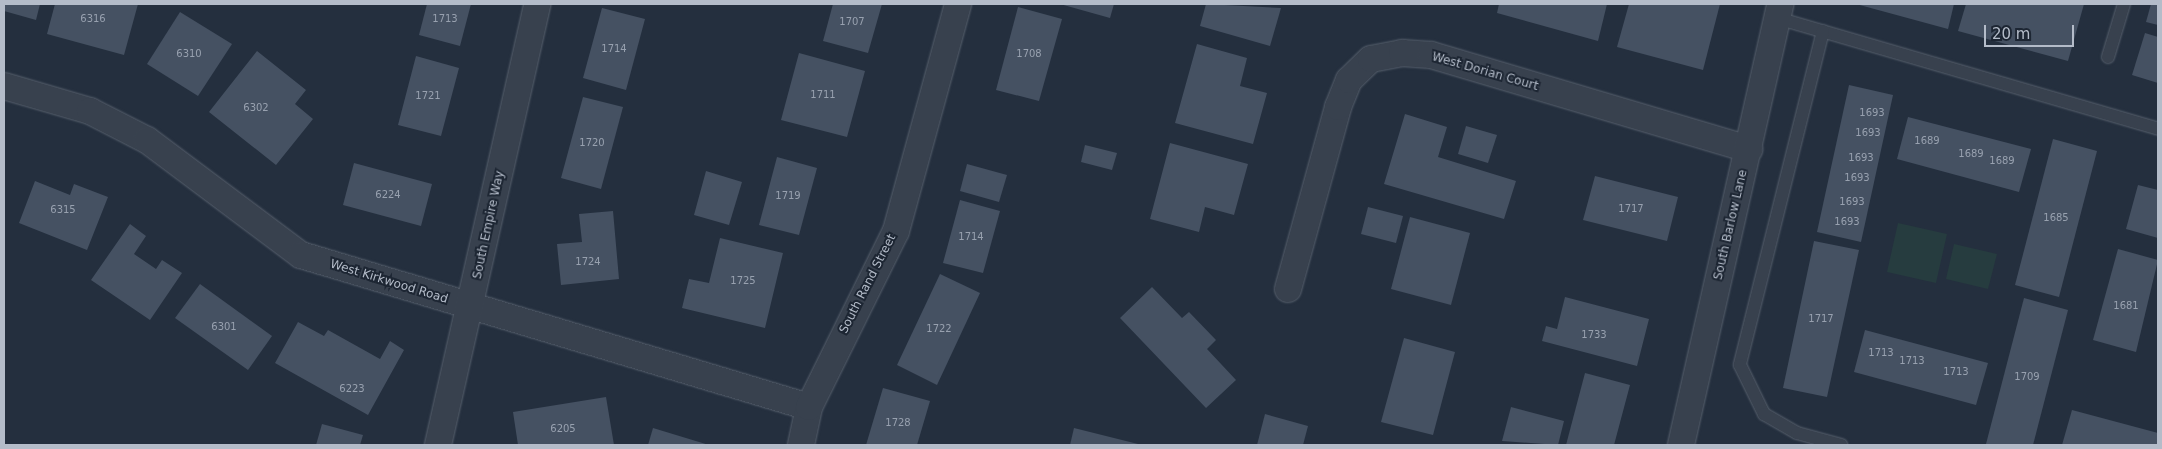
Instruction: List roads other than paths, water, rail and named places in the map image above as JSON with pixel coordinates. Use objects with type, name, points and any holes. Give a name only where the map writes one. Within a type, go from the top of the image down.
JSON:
[{"type":"street","name":"South Empire Way","points":[[438,445],[471,307],[536,4]]},
{"type":"street","name":"South Rand Street","points":[[800,445],[809,407],[896,231],[958,4]]},
{"type":"street","name":"South Barlow Lane","points":[[1681,445],[1779,11]]},
{"type":"street","name":"West Dorian Court","points":[[1288,289],[1338,107],[1349,80],[1371,59],[1402,53],[1431,55],[1749,149]]},
{"type":"street","name":"West Kirkwood Road","points":[[4,86],[90,112],[147,140],[301,254],[471,307],[809,407]]},
{"type":"lane","points":[[2108,57],[2124,4]]},
{"type":"lane","points":[[1779,11],[1823,32],[2158,129]]},
{"type":"lane","points":[[1823,32],[1740,365],[1764,414],[1797,432],[1841,445]]}]
